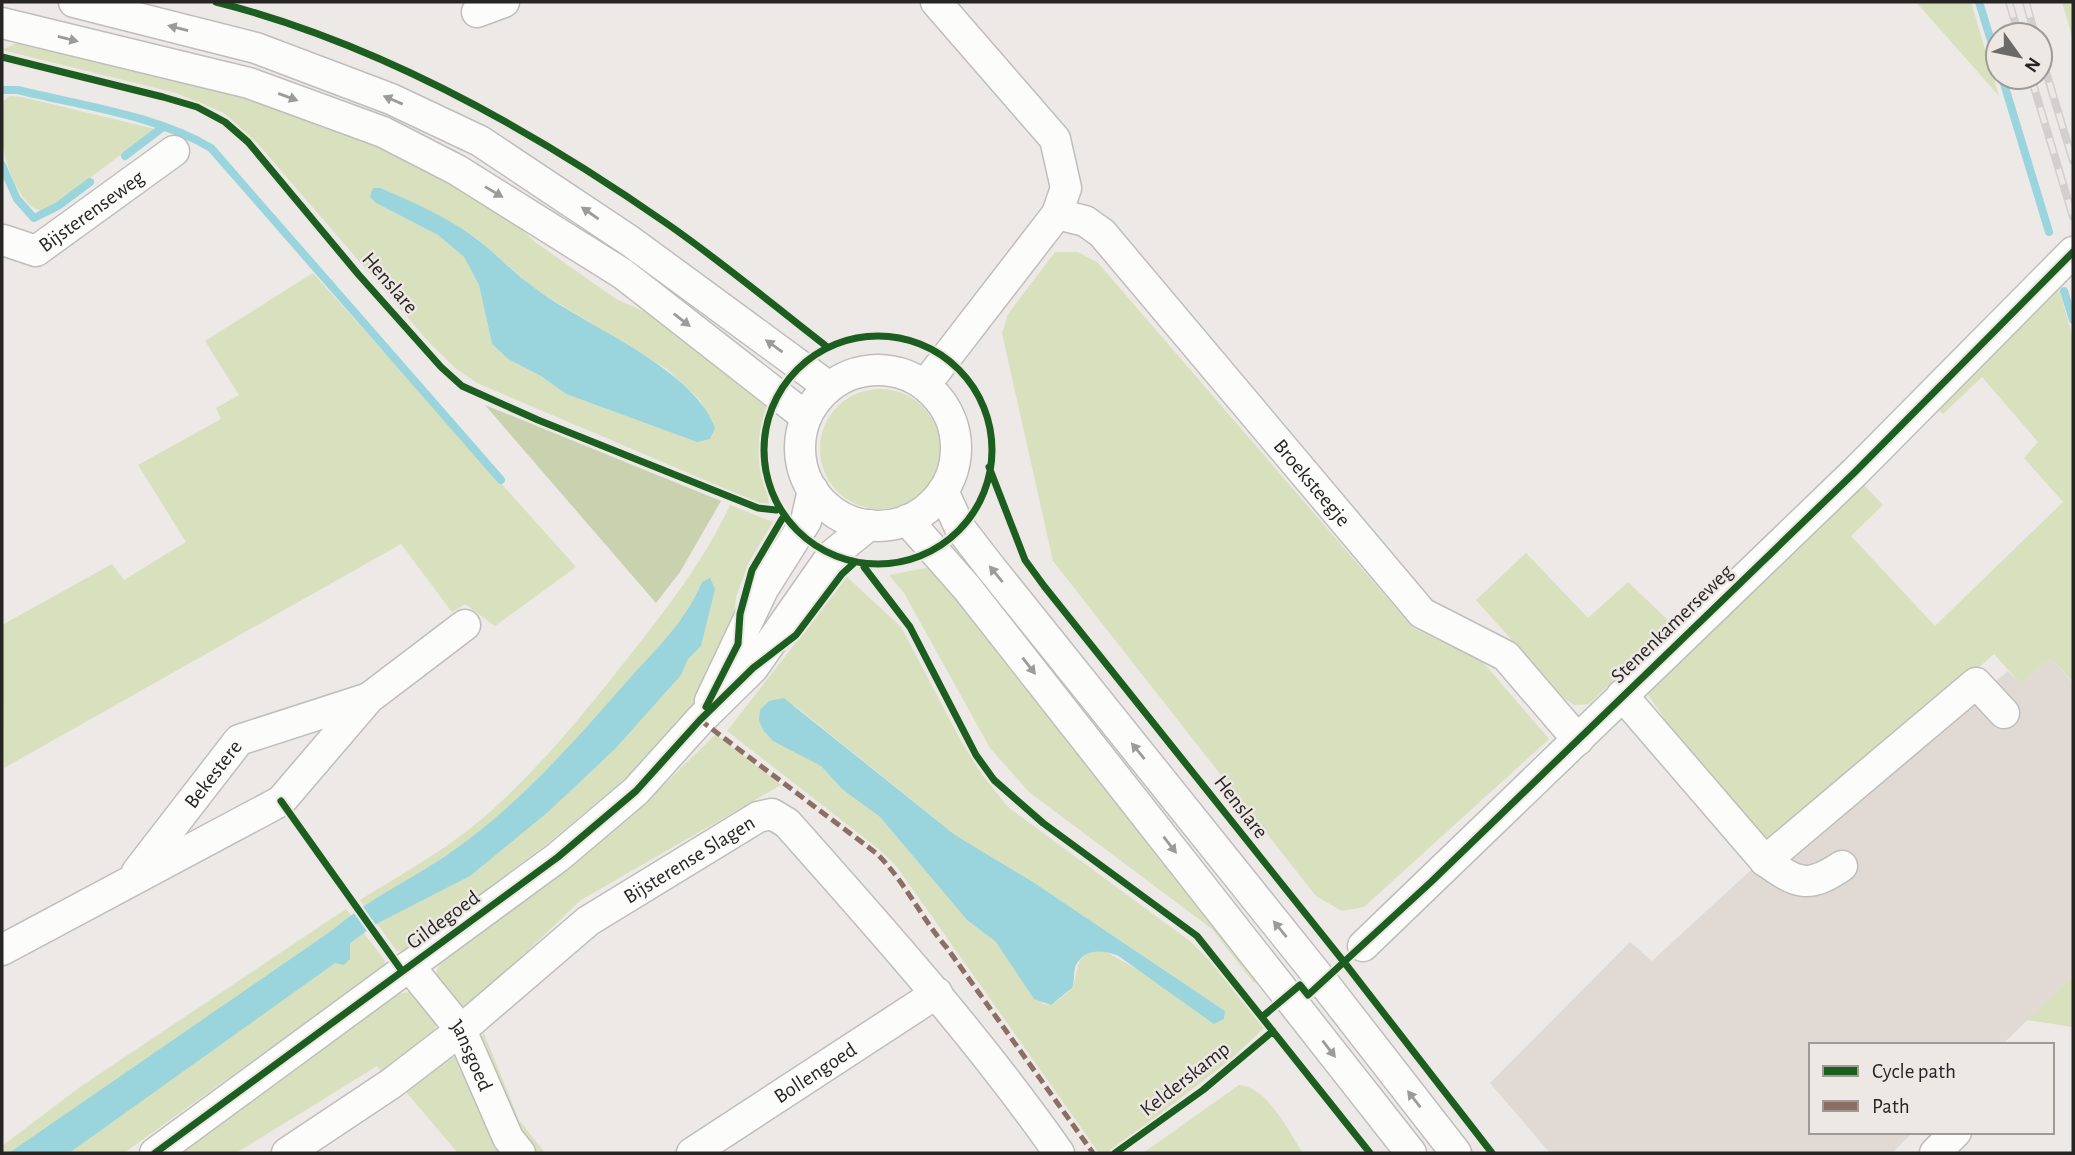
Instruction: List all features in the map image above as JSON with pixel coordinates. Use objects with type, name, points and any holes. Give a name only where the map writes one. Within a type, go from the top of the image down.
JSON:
[{"type":"street","points":[[74,2],[256,48],[391,99],[480,141],[631,242],[829,387]]},
{"type":"street","points":[[925,385],[1057,214],[1066,188],[1055,139],[936,2]]},
{"type":"street","points":[[2,23],[249,83],[383,132],[469,177],[623,274],[806,417]]},
{"type":"street","name":"Bijsterenseweg","points":[[2,240],[36,251],[174,151]]},
{"type":"street","name":"Broeksteegje","points":[[1057,214],[1085,221],[1102,233],[1422,613],[1506,656],[1578,740]]},
{"type":"street","name":"Stenenkamerseweg","points":[[1363,946],[1855,472],[2073,253]]},
{"type":"street","points":[[877,370],[907,375],[925,385],[945,407],[955,435],[954,464],[943,491],[927,508],[907,520],[869,525],[834,512],[813,490],[801,462],[800,447],[806,417],[829,387],[846,377],[877,370]]},
{"type":"street","name":"Gildegoed","points":[[700,720],[763,589],[806,521],[813,490]]},
{"type":"street","points":[[943,491],[960,528],[987,563],[1323,982],[1456,1153]]},
{"type":"street","points":[[907,520],[960,579],[1410,1153]]},
{"type":"street","name":"Gildegoed","points":[[155,1153],[558,857],[636,792],[700,720],[753,668],[832,555],[869,525]]},
{"type":"street","name":"Bekestere","points":[[2,950],[281,801],[369,698],[465,625]]},
{"type":"street","points":[[1765,861],[1976,683],[2004,713]]},
{"type":"street","points":[[1622,695],[1765,861],[1793,881],[1819,882],[1842,866]]},
{"type":"street","name":"Bekestere","points":[[130,882],[239,740],[369,698]]},
{"type":"street","name":"Bijsterense Slagen","points":[[287,1153],[392,1083],[461,1030],[588,921],[758,817],[772,814],[787,822],[937,993],[1010,1083],[1059,1153]]},
{"type":"street","name":"Jansgoed","points":[[409,966],[461,1030],[508,1138],[520,1153]]},
{"type":"street","name":"Bollengoed","points":[[692,1153],[937,993]]},
{"type":"street","points":[[1935,1153],[1954,1134]]},
{"type":"shaded area","points":[[2051,658],[2073,683],[2073,975],[2004,1043],[1809,1043],[1809,1134],[1911,1134],[1892,1153],[1550,1153],[1490,1083],[1630,942],[1652,961],[1751,870],[1798,848],[2008,671],[2021,684]]},
{"type":"green space","points":[[1916,2],[1971,2],[1984,46],[1984,79]]},
{"type":"green space","points":[[2062,2],[2073,2],[2073,39]]},
{"type":"green space","points":[[19,42],[237,89],[352,131],[493,202],[535,242],[616,299],[676,326],[770,398],[761,438],[762,464],[769,504],[759,503],[477,383],[455,368],[428,341],[259,145],[224,113],[176,93],[2,50]],"holes":[[[376,203],[475,237],[535,289],[667,369],[700,400],[715,428],[697,442],[566,394],[541,376],[508,359],[492,344],[479,285],[464,257],[438,235]]]},
{"type":"green space","points":[[10,96],[155,129],[47,210],[38,210],[30,205],[16,186],[4,150],[2,102]]},
{"type":"green space","points":[[1055,252],[1078,252],[1098,263],[1413,628],[1482,661],[1549,739],[1364,907],[1342,911],[1316,896],[1053,561],[1002,333],[1008,314]]},
{"type":"green space","points":[[313,273],[576,567],[495,626],[465,604],[452,612],[401,544],[4,768],[2,625],[112,564],[124,580],[186,542],[138,465],[221,419],[216,408],[239,395],[205,341]]},
{"type":"green space","points":[[2058,285],[2073,339],[2073,682],[2051,658],[2021,684],[1994,654],[1790,834],[1773,840],[1762,838],[1687,752],[1645,690],[1860,481],[1883,505],[1851,536],[1935,626],[2063,502],[2024,458],[2038,442],[1982,377],[1943,414],[1934,405]]},
{"type":"green space","points":[[880,389],[903,393],[923,406],[936,426],[940,449],[936,472],[923,492],[903,505],[880,509],[857,505],[837,492],[824,472],[820,449],[824,426],[837,406],[857,393]]},
{"type":"green space","points":[[485,405],[721,501],[680,572],[656,603]]},
{"type":"green space","points":[[730,505],[773,522],[749,562],[736,597],[732,630],[693,705],[625,779],[548,843],[403,952],[397,951],[360,900],[428,858],[477,823],[547,755],[598,696],[671,601],[709,545]]},
{"type":"green space","points":[[1526,553],[1588,618],[1628,582],[1668,620],[1667,628],[1589,704],[1574,705],[1564,698],[1476,600]]},
{"type":"green space","points":[[931,567],[1259,981],[1254,983],[1212,929],[1029,792],[990,748],[904,593],[889,575]]},
{"type":"green space","points":[[847,577],[901,627],[961,741],[983,776],[1008,807],[1191,942],[1215,966],[1264,1028],[1231,1059],[1110,1153],[1099,1153],[897,867],[880,850],[727,731]],"holes":[[[793,704],[955,835],[1033,882],[1225,1011],[1224,1019],[1103,950],[1085,955],[1078,965],[1070,990],[1051,1005],[1043,1004],[996,942],[967,920],[880,817],[842,789],[821,766]]]},
{"type":"green space","points":[[716,734],[781,785],[581,900],[483,993],[476,1005],[460,1009],[435,980],[439,963],[561,872],[644,804]]},
{"type":"green space","points":[[346,909],[385,961],[384,966],[124,1153],[2,1153],[2,1146],[80,1087]]},
{"type":"green space","points":[[2073,975],[2073,1027],[2027,1020]]},
{"type":"green space","points":[[411,992],[436,1023],[434,1033],[383,1074],[377,1066],[236,1153],[174,1153],[395,994]]},
{"type":"green space","points":[[483,1031],[519,1120],[545,1153],[535,1153],[516,1123],[482,1041]]},
{"type":"green space","points":[[450,1055],[457,1055],[511,1153],[458,1153],[401,1086]]},
{"type":"green space","points":[[1239,1085],[1259,1093],[1268,1102],[1303,1153],[1143,1153]]},
{"type":"water","points":[[373,188],[380,188],[417,204],[463,229],[536,289],[663,368],[685,386],[703,406],[715,428],[710,439],[697,442],[566,394],[541,376],[508,359],[492,344],[479,285],[464,257],[438,235],[376,203],[370,197]]},
{"type":"water","points":[[710,578],[715,589],[701,646],[688,659],[681,675],[615,749],[548,812],[470,876],[378,923],[350,943],[350,959],[344,965],[335,963],[69,1153],[9,1153],[362,907],[435,863],[475,835],[545,772],[588,726],[670,634],[688,609],[702,582]]},
{"type":"water","points":[[784,698],[955,835],[1033,882],[1225,1011],[1224,1019],[1214,1024],[1117,955],[1106,952],[1089,953],[1080,959],[1075,968],[1072,988],[1051,1005],[1034,999],[996,942],[967,920],[880,817],[842,789],[821,766],[773,741],[763,730],[759,720],[760,710],[769,701]]},
{"type":"waterway","points":[[1979,2],[1985,21]]},
{"type":"waterway","points":[[2,90],[18,90],[142,119],[211,148],[501,480]]},
{"type":"waterway","points":[[2006,91],[2049,232]]},
{"type":"waterway","points":[[125,156],[163,127]]},
{"type":"waterway","points":[[2,165],[17,199],[34,218],[58,206],[90,182]]},
{"type":"waterway","points":[[2064,291],[2073,320]]},
{"type":"railway","points":[[2009,2],[2015,21]]},
{"type":"railway","points":[[2026,2],[2031,21]]},
{"type":"railway","points":[[2035,91],[2073,217]]},
{"type":"railway","points":[[2052,91],[2073,161]]},
{"type":"marked path","points":[[700,720],[876,853],[886,864],[1093,1153]]},
{"type":"cycle path","points":[[216,2],[336,40],[451,92],[507,122],[666,223],[826,346]]},
{"type":"cycle path","name":"Henslare","points":[[2,57],[163,97],[197,107],[225,122],[248,142],[358,274],[441,367],[462,386],[538,420],[758,508],[776,510]]},
{"type":"cycle path","points":[[1262,1017],[1300,985],[1308,995],[1431,882],[1855,472],[2073,252]]},
{"type":"cycle path","points":[[878,336],[900,338],[922,345],[959,369],[983,406],[990,428],[992,450],[990,472],[983,494],[959,531],[922,555],[900,562],[878,564],[856,562],[834,555],[797,531],[773,494],[766,472],[764,450],[766,428],[773,406],[797,369],[834,345],[856,338],[878,336]]},
{"type":"cycle path","name":"Henslare","points":[[989,467],[1025,560],[1044,586],[1344,962],[1492,1153]]},
{"type":"cycle path","points":[[706,707],[738,644],[740,614],[752,570],[782,519]]},
{"type":"cycle path","points":[[155,1153],[558,857],[636,791],[700,720],[753,668],[796,635],[842,574],[853,564]]},
{"type":"cycle path","points":[[864,567],[910,627],[976,755],[994,780],[1043,823],[1197,936],[1370,1153]]},
{"type":"cycle path","points":[[281,801],[402,971]]},
{"type":"cycle path","name":"Kelderskamp","points":[[1115,1153],[1203,1090],[1273,1031]]}]
